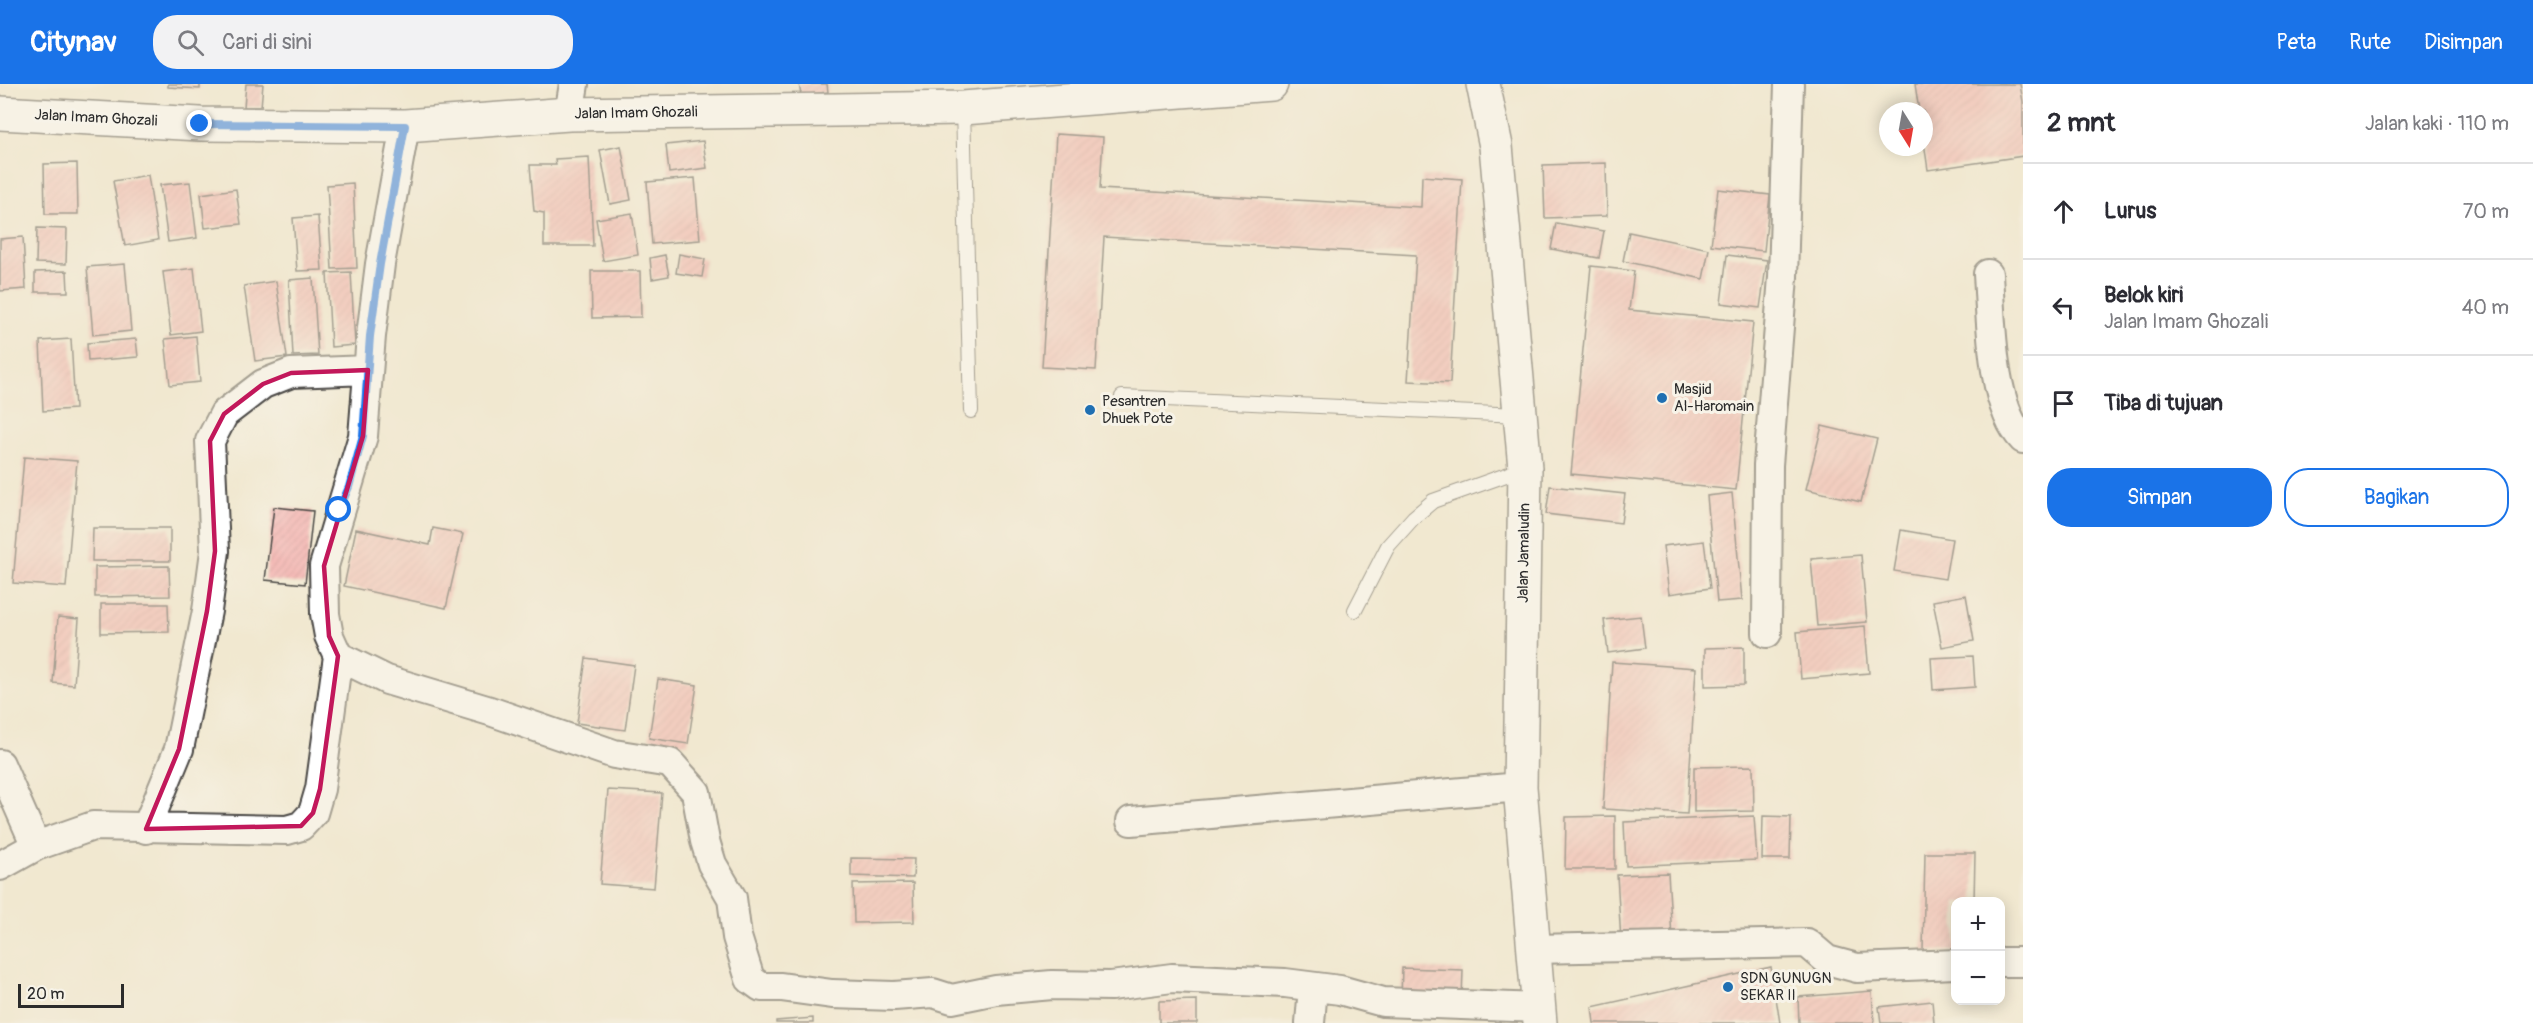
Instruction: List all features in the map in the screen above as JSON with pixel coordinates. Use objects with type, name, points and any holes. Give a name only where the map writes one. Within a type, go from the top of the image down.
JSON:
[{"type":"street","name":"Jalan Imam Ghozali","points":[[0,113],[200,124],[405,126],[572,99],[963,108],[1271,84]]},
{"type":"street","name":"Jalan Jamaludin","points":[[1483,84],[1496,146],[1525,468],[1520,787],[1539,1016]]},
{"type":"street","points":[[1767,633],[1768,465],[1783,277],[1789,84]]},
{"type":"street","points":[[0,866],[36,846],[93,826],[146,829],[287,830],[301,826],[313,813],[320,789],[338,656],[329,636],[325,614],[324,566],[363,436],[380,264],[405,126]]},
{"type":"street","points":[[1988,274],[1993,358],[2009,420],[2023,440]]},
{"type":"street","points":[[146,829],[179,749],[207,611],[215,551],[210,441],[224,414],[270,381],[291,374],[368,370]]},
{"type":"street","points":[[338,656],[387,680],[490,711],[614,754],[670,764],[696,792],[705,841],[712,864],[732,898],[737,937],[750,979],[761,987],[781,987],[832,994],[894,996],[933,993],[952,999],[956,1010],[1052,985],[1111,986],[1172,978],[1313,987],[1340,990],[1383,1002],[1447,1003],[1539,1016]]},
{"type":"street","points":[[0,764],[36,846]]},
{"type":"street","points":[[1131,821],[1520,787]]},
{"type":"street","points":[[1534,949],[1807,943],[1827,960],[1857,968],[1951,964]]},
{"type":"street","points":[[2005,962],[2023,962]]},
{"type":"street","points":[[1310,1023],[1313,987]]},
{"type":"lane","points":[[963,108],[971,411]]},
{"type":"lane","points":[[1122,397],[1519,415]]},
{"type":"lane","points":[[1355,610],[1388,546],[1414,517],[1433,501],[1525,468]]},
{"type":"highlighted area","points":[[368,370],[363,436],[324,566],[329,636],[338,656],[320,789],[313,813],[301,826],[146,829],[179,749],[207,611],[215,551],[210,441],[224,414],[263,384],[291,373]]},
{"type":"building","points":[[168,84],[200,84],[200,89],[168,87]]},
{"type":"building","points":[[246,84],[263,84],[261,107],[244,107]]},
{"type":"building","points":[[799,84],[827,84],[828,92],[801,95]]},
{"type":"building","points":[[1915,84],[2020,84],[2023,102],[2023,156],[1928,170],[1926,156],[1933,156],[1933,102],[1918,102]]},
{"type":"building","points":[[1056,134],[1103,137],[1100,189],[1421,207],[1422,176],[1462,179],[1450,383],[1408,381],[1416,255],[1104,237],[1096,370],[1042,367]]},
{"type":"building","points":[[703,141],[707,168],[669,173],[666,145]]},
{"type":"building","points":[[621,146],[631,200],[610,204],[600,150]]},
{"type":"building","points":[[589,157],[593,246],[544,246],[544,213],[534,211],[530,165],[556,165],[555,159]]},
{"type":"building","points":[[77,163],[78,214],[45,214],[44,164]]},
{"type":"building","points":[[1606,163],[1607,216],[1545,218],[1543,165]]},
{"type":"building","points":[[148,175],[158,240],[125,246],[113,181]]},
{"type":"building","points":[[695,178],[700,240],[652,244],[647,182]]},
{"type":"building","points":[[190,182],[197,238],[168,242],[160,185]]},
{"type":"building","points":[[353,183],[357,268],[332,269],[327,185]]},
{"type":"building","points":[[236,189],[241,224],[205,228],[201,194]]},
{"type":"building","points":[[1718,189],[1770,195],[1764,251],[1711,245]]},
{"type":"building","points":[[632,213],[638,255],[603,261],[596,219]]},
{"type":"building","points":[[318,216],[322,270],[297,271],[293,218]]},
{"type":"building","points":[[1556,223],[1604,231],[1599,258],[1551,249]]},
{"type":"building","points":[[37,228],[67,229],[66,264],[36,263]]},
{"type":"building","points":[[1629,232],[1709,249],[1703,279],[1623,261]]},
{"type":"building","points":[[23,237],[26,289],[0,291],[0,239]]},
{"type":"building","points":[[679,254],[705,259],[702,277],[676,273]]},
{"type":"building","points":[[665,255],[669,276],[652,279],[650,258]]},
{"type":"building","points":[[1727,255],[1767,260],[1760,308],[1721,303]]},
{"type":"building","points":[[125,264],[131,331],[93,335],[87,267]]},
{"type":"building","name":"Masjid Al-Haromain","points":[[1591,266],[1634,271],[1629,310],[1753,322],[1736,490],[1571,474]]},
{"type":"building","points":[[194,268],[201,331],[171,335],[163,272]]},
{"type":"building","points":[[67,271],[68,292],[35,292],[35,272]]},
{"type":"building","points":[[591,271],[640,271],[641,317],[592,318]]},
{"type":"building","points":[[351,272],[355,345],[331,347],[327,273]]},
{"type":"building","points":[[313,278],[318,355],[293,356],[289,280]]},
{"type":"building","points":[[276,281],[287,357],[255,361],[244,286]]},
{"type":"building","points":[[196,336],[200,382],[170,385],[165,339]]},
{"type":"building","points":[[71,339],[75,409],[43,411],[40,341]]},
{"type":"building","points":[[136,339],[138,357],[88,361],[87,343]]},
{"type":"building","points":[[1822,426],[1877,439],[1861,502],[1806,489]]},
{"type":"building","points":[[24,457],[77,461],[66,587],[13,583]]},
{"type":"building","points":[[1550,486],[1625,494],[1621,523],[1546,514]]},
{"type":"building","points":[[1732,493],[1742,600],[1717,602],[1707,496]]},
{"type":"building","points":[[274,507],[313,511],[305,584],[265,580]]},
{"type":"building","points":[[93,528],[170,528],[170,561],[92,561]]},
{"type":"building","points":[[433,528],[463,534],[446,608],[344,586],[356,529],[430,545]]},
{"type":"building","points":[[1901,530],[1952,539],[1945,579],[1894,571]]},
{"type":"building","points":[[1704,541],[1710,588],[1669,594],[1663,546]]},
{"type":"building","points":[[1861,555],[1867,622],[1817,626],[1811,559]]},
{"type":"building","points":[[169,566],[170,596],[95,597],[95,567]]},
{"type":"building","points":[[1966,595],[1974,641],[1942,647],[1933,601]]},
{"type":"building","points":[[101,604],[168,604],[169,632],[101,633]]},
{"type":"building","points":[[1641,616],[1645,648],[1608,653],[1604,620]]},
{"type":"building","points":[[58,617],[79,619],[74,685],[53,683]]},
{"type":"building","points":[[1865,626],[1869,673],[1801,679],[1797,632]]},
{"type":"building","points":[[1744,647],[1744,685],[1705,686],[1705,648]]},
{"type":"building","points":[[1973,656],[1975,687],[1933,690],[1931,658]]},
{"type":"building","points":[[586,658],[634,665],[625,730],[577,723]]},
{"type":"building","points":[[1612,662],[1696,668],[1687,814],[1603,809]]},
{"type":"building","points":[[658,679],[697,685],[688,744],[649,738]]},
{"type":"building","points":[[1753,766],[1754,811],[1694,812],[1694,767]]},
{"type":"building","points":[[608,790],[662,793],[654,888],[600,884]]},
{"type":"building","points":[[1615,816],[1615,869],[1565,869],[1566,817]]},
{"type":"building","points":[[1754,816],[1757,860],[1626,866],[1624,822]]},
{"type":"building","points":[[1763,816],[1791,817],[1790,859],[1762,859]]},
{"type":"building","points":[[1925,853],[1975,853],[1974,897],[1951,897],[1951,951],[1923,951]]},
{"type":"building","points":[[851,858],[914,859],[913,878],[851,876]]},
{"type":"building","points":[[1668,873],[1672,938],[1621,941],[1617,875]]},
{"type":"building","points":[[913,883],[914,922],[854,923],[853,884]]},
{"type":"building","name":"SDN GUNUGN SEKAR II","points":[[1771,967],[1780,1023],[1594,1023],[1592,1007]]},
{"type":"building","points":[[1402,968],[1463,970],[1462,998],[1401,997]]},
{"type":"building","points":[[1872,991],[1874,1023],[1799,1023],[1798,997]]},
{"type":"building","points":[[1197,1000],[1197,1023],[1159,1023],[1159,1001]]},
{"type":"building","points":[[1932,1001],[1934,1023],[1881,1023],[1879,1007]]},
{"type":"building","points":[[813,1018],[813,1023],[776,1023],[776,1021]]},
{"type":"place","name":"Masjid Al-Haromain","points":[[1662,398]]},
{"type":"place","name":"Pesantren Dhuek Pote","points":[[1090,410]]},
{"type":"place","name":"SDN GUNUGN SEKAR II","points":[[1728,987]]},
{"type":"route","points":[[200,124],[405,126],[380,264],[370,336],[363,436],[349,487],[339,510]]}]
